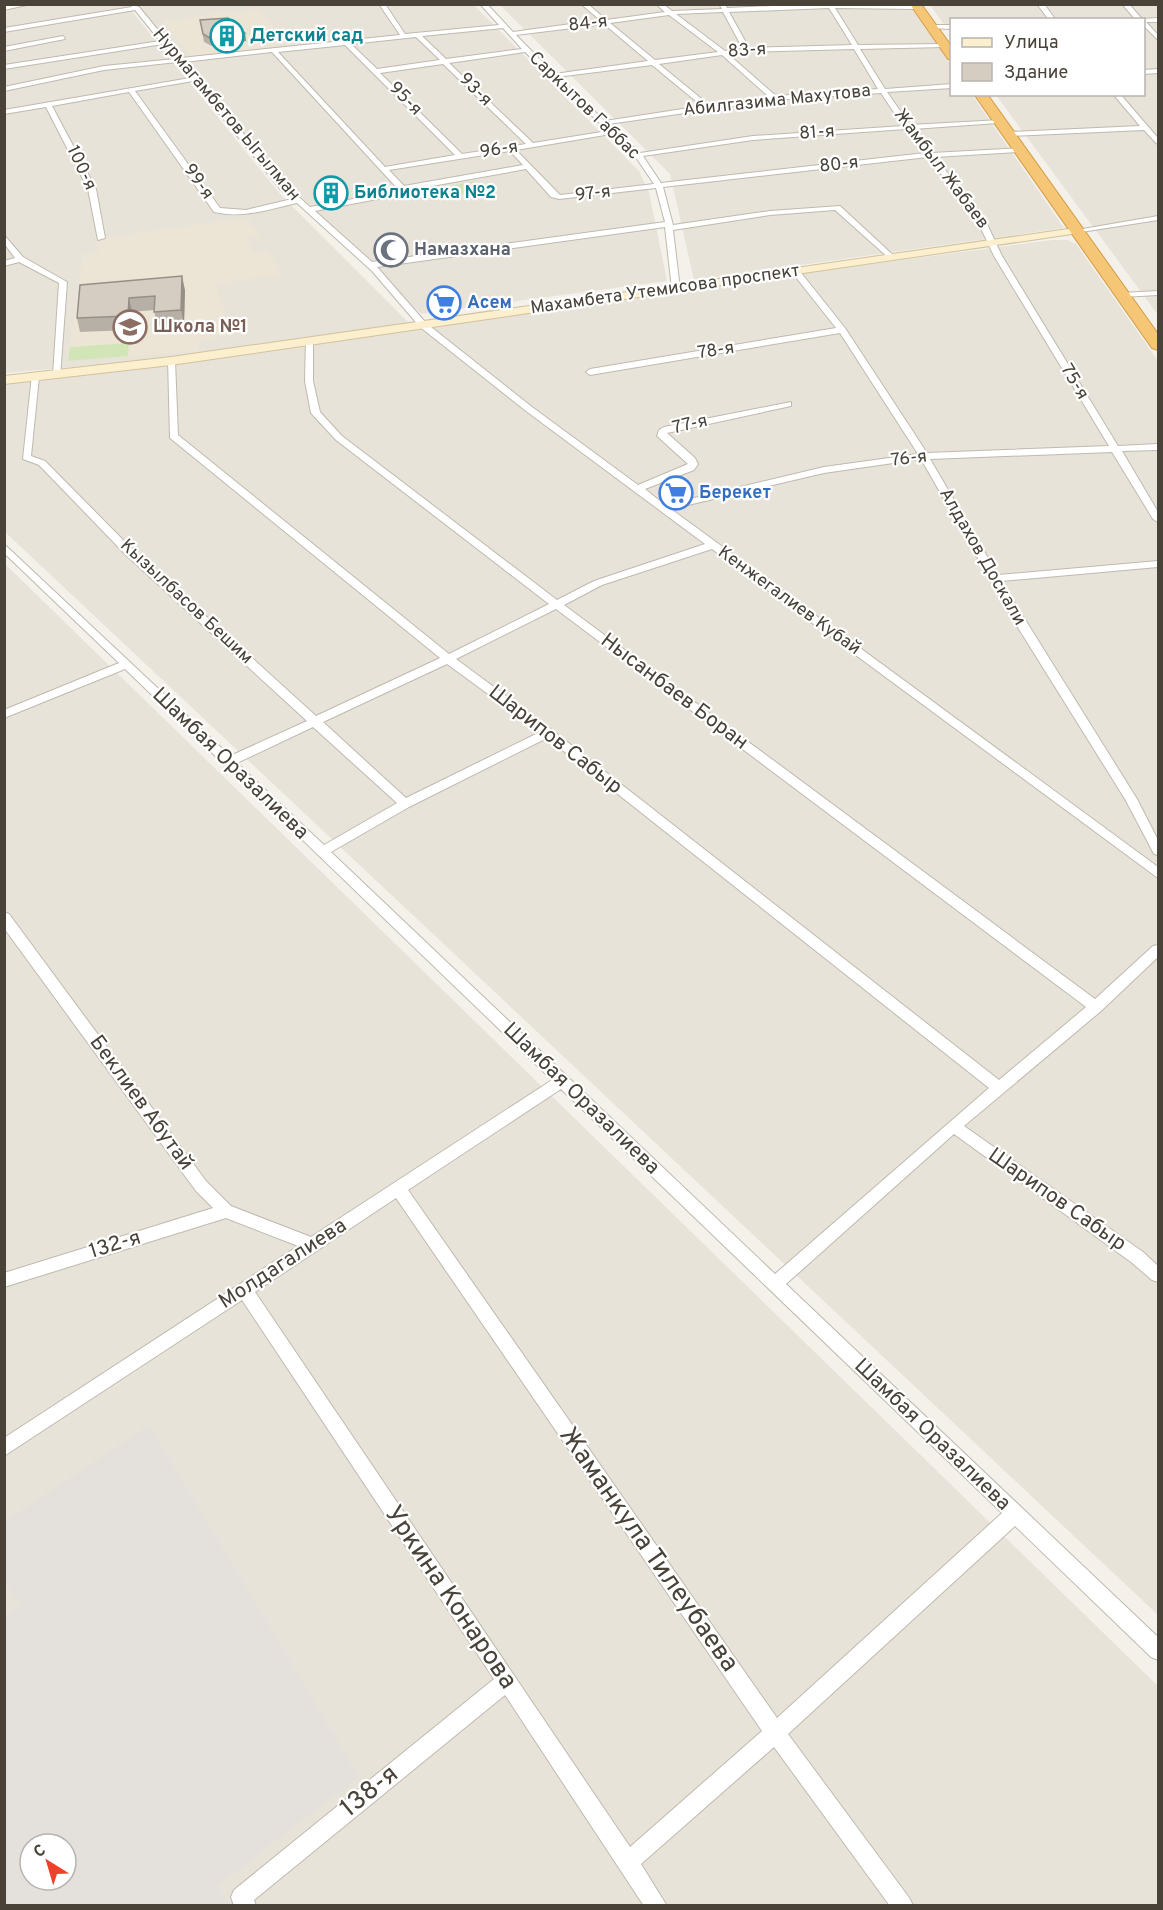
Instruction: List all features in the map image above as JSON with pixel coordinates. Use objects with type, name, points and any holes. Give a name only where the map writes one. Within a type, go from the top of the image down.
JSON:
[{"type":"highway","points":[[916,6],[948,50]]},
{"type":"highway","points":[[981,96],[1158,345]]},
{"type":"street","points":[[4,8],[28,4]]},
{"type":"street","points":[[382,4],[405,37]]},
{"type":"street","name":"Саркытов Габбас","points":[[483,4],[552,76],[638,154],[660,188],[669,226],[676,289]]},
{"type":"street","points":[[584,4],[707,107]]},
{"type":"street","points":[[659,4],[723,53],[774,98]]},
{"type":"street","points":[[1040,4],[1051,18]]},
{"type":"street","points":[[1125,4],[1139,18]]},
{"type":"street","points":[[4,30],[135,6]]},
{"type":"street","name":"Нурмагамбетов Ыгылман","points":[[135,6],[296,201],[371,265],[423,325]]},
{"type":"street","name":"Жамбыл Жабаев","points":[[830,6],[853,47],[907,127],[989,230],[994,242]]},
{"type":"street","name":"84-я","points":[[511,34],[724,8],[916,6]]},
{"type":"street","points":[[724,8],[747,50]]},
{"type":"street","points":[[51,22],[80,55]]},
{"type":"street","points":[[1145,24],[1158,38]]},
{"type":"street","points":[[4,89],[104,68],[180,62],[504,26]]},
{"type":"street","points":[[930,27],[950,27]]},
{"type":"street","name":"93-я","points":[[418,36],[531,145]]},
{"type":"street","points":[[4,49],[63,38]]},
{"type":"street","points":[[4,67],[164,42]]},
{"type":"street","name":"95-я","points":[[347,43],[378,71],[460,156]]},
{"type":"street","name":"83-я","points":[[552,76],[747,50],[853,47],[948,50]]},
{"type":"street","points":[[378,71],[526,50]]},
{"type":"street","points":[[274,51],[402,189]]},
{"type":"street","points":[[4,112],[194,79]]},
{"type":"street","name":"Абилгазима Махутова","points":[[603,123],[774,98],[950,86]]},
{"type":"street","name":"99-я","points":[[130,89],[217,210],[236,213],[296,201]]},
{"type":"street","points":[[1118,96],[1158,142]]},
{"type":"street","name":"100-я","points":[[47,104],[92,189],[101,238]]},
{"type":"street","name":"81-я","points":[[638,154],[753,138],[998,121]]},
{"type":"street","points":[[1008,134],[1146,128]]},
{"type":"street","name":"96-я","points":[[384,169],[613,132]]},
{"type":"street","name":"97-я","points":[[511,148],[526,167],[554,195],[560,197],[660,188]]},
{"type":"street","name":"80-я","points":[[660,188],[930,155],[1019,150]]},
{"type":"street","points":[[309,210],[393,194],[402,189],[526,167]]},
{"type":"street","points":[[371,265],[770,213],[837,208],[891,258]]},
{"type":"street","points":[[1075,231],[1158,218]]},
{"type":"street","points":[[1124,223],[1158,227]]},
{"type":"street","name":"Махамбета Утемисова проспект","points":[[4,380],[171,361],[1075,231]]},
{"type":"street","points":[[4,237],[20,259],[63,282],[57,375]]},
{"type":"street","name":"75-я","points":[[994,242],[998,256],[1158,519]]},
{"type":"street","points":[[4,264],[20,259]]},
{"type":"street","name":"Алдахов Доскали","points":[[795,271],[842,330],[924,456],[994,579],[1131,799],[1158,851]]},
{"type":"street","points":[[1122,295],[1158,293]]},
{"type":"street","name":"Кенжегалиев Кубай","points":[[423,325],[637,489],[1158,873]]},
{"type":"street","name":"78-я","points":[[590,372],[842,330]]},
{"type":"street","name":"Нысанбаев Боран","points":[[309,341],[309,381],[316,413],[339,438],[555,603],[1096,1007]]},
{"type":"street","name":"Шарипов Сабыр","points":[[171,361],[173,436],[448,658],[548,733],[999,1088]]},
{"type":"street","name":"Кызылбасов Бешим","points":[[35,377],[26,457],[42,463],[130,553],[405,804]]},
{"type":"street","name":"77-я","points":[[637,489],[691,468],[693,464],[692,460],[662,436],[662,432],[667,429],[789,404]]},
{"type":"street","name":"76-я","points":[[663,508],[824,470],[924,456],[1158,447]]},
{"type":"street","points":[[228,762],[448,658],[555,603],[635,569],[713,545]]},
{"type":"street","name":"Шамбая Оразалиева","points":[[4,547],[1158,1650]]},
{"type":"street","points":[[994,579],[1158,564]]},
{"type":"street","points":[[4,714],[126,664]]},
{"type":"street","points":[[321,852],[405,804],[548,733]]},
{"type":"street","name":"Беклиев Абутай","points":[[4,917],[201,1186],[226,1211],[312,1245]]},
{"type":"street","points":[[774,1285],[953,1126],[1096,1007],[1158,950]]},
{"type":"street","name":"Молдагалиева","points":[[4,1448],[562,1081]]},
{"type":"street","name":"Шарипов Сабыр","points":[[953,1126],[1137,1257],[1158,1275]]},
{"type":"street","name":"Жаманкула Тилеубаева","points":[[399,1190],[775,1733],[903,1905]]},
{"type":"street","name":"132-я","points":[[4,1280],[226,1211]]},
{"type":"street","name":"Уркина Конарова","points":[[244,1289],[657,1905]]},
{"type":"street","points":[[628,1862],[775,1733],[1015,1514]]},
{"type":"street","name":"138-я","points":[[246,1905],[241,1897],[506,1682]]},
{"type":"shaded area","points":[[5,5],[127,5],[281,195],[408,322],[214,352],[1052,240],[1067,240],[1076,244],[1158,361],[1158,1615],[5,532],[4,380],[143,361],[5,373]]},
{"type":"shaded area","points":[[137,5],[474,5],[639,171],[649,192],[667,281],[421,314],[281,177],[193,76]]},
{"type":"shaded area","points":[[500,5],[909,5],[950,64],[950,96],[973,96],[1064,228],[694,280],[670,174]]},
{"type":"shaded area","points":[[930,5],[1158,5],[1158,315],[997,96],[1145,96],[1145,18],[950,18],[950,33]]},
{"type":"shaded area","points":[[256,9],[290,44],[193,58],[162,21]]},
{"type":"shaded area","points":[[247,218],[260,236],[246,239],[253,253],[268,252],[283,274],[215,284],[232,335],[199,340],[199,351],[68,361],[83,254],[99,251],[96,239]]},
{"type":"shaded area","points":[[4,563],[1158,1686],[1158,1905],[5,1905]]},
{"type":"shaded area","points":[[149,1425],[359,1777],[218,1885],[228,1905],[5,1905],[5,1617],[20,1606],[5,1582],[5,1521]]},
{"type":"green space","points":[[474,181],[484,190],[440,199],[430,191]]},
{"type":"green space","points":[[129,343],[128,356],[68,361],[70,347]]},
{"type":"building","points":[[228,18],[245,33],[210,38],[203,34],[200,20]]},
{"type":"building","points":[[182,276],[181,310],[154,312],[155,296],[129,298],[128,316],[77,318],[80,285]]},
{"type":"place","name":"Детский сад","points":[[227,36]]},
{"type":"place","name":"Библиотека №2","points":[[331,193]]},
{"type":"place","name":"Намазхана","points":[[391,250]]},
{"type":"place","name":"Асем","points":[[444,303]]},
{"type":"place","name":"Школа №1","points":[[130,327]]},
{"type":"place","name":"Берекет","points":[[676,493]]}]
